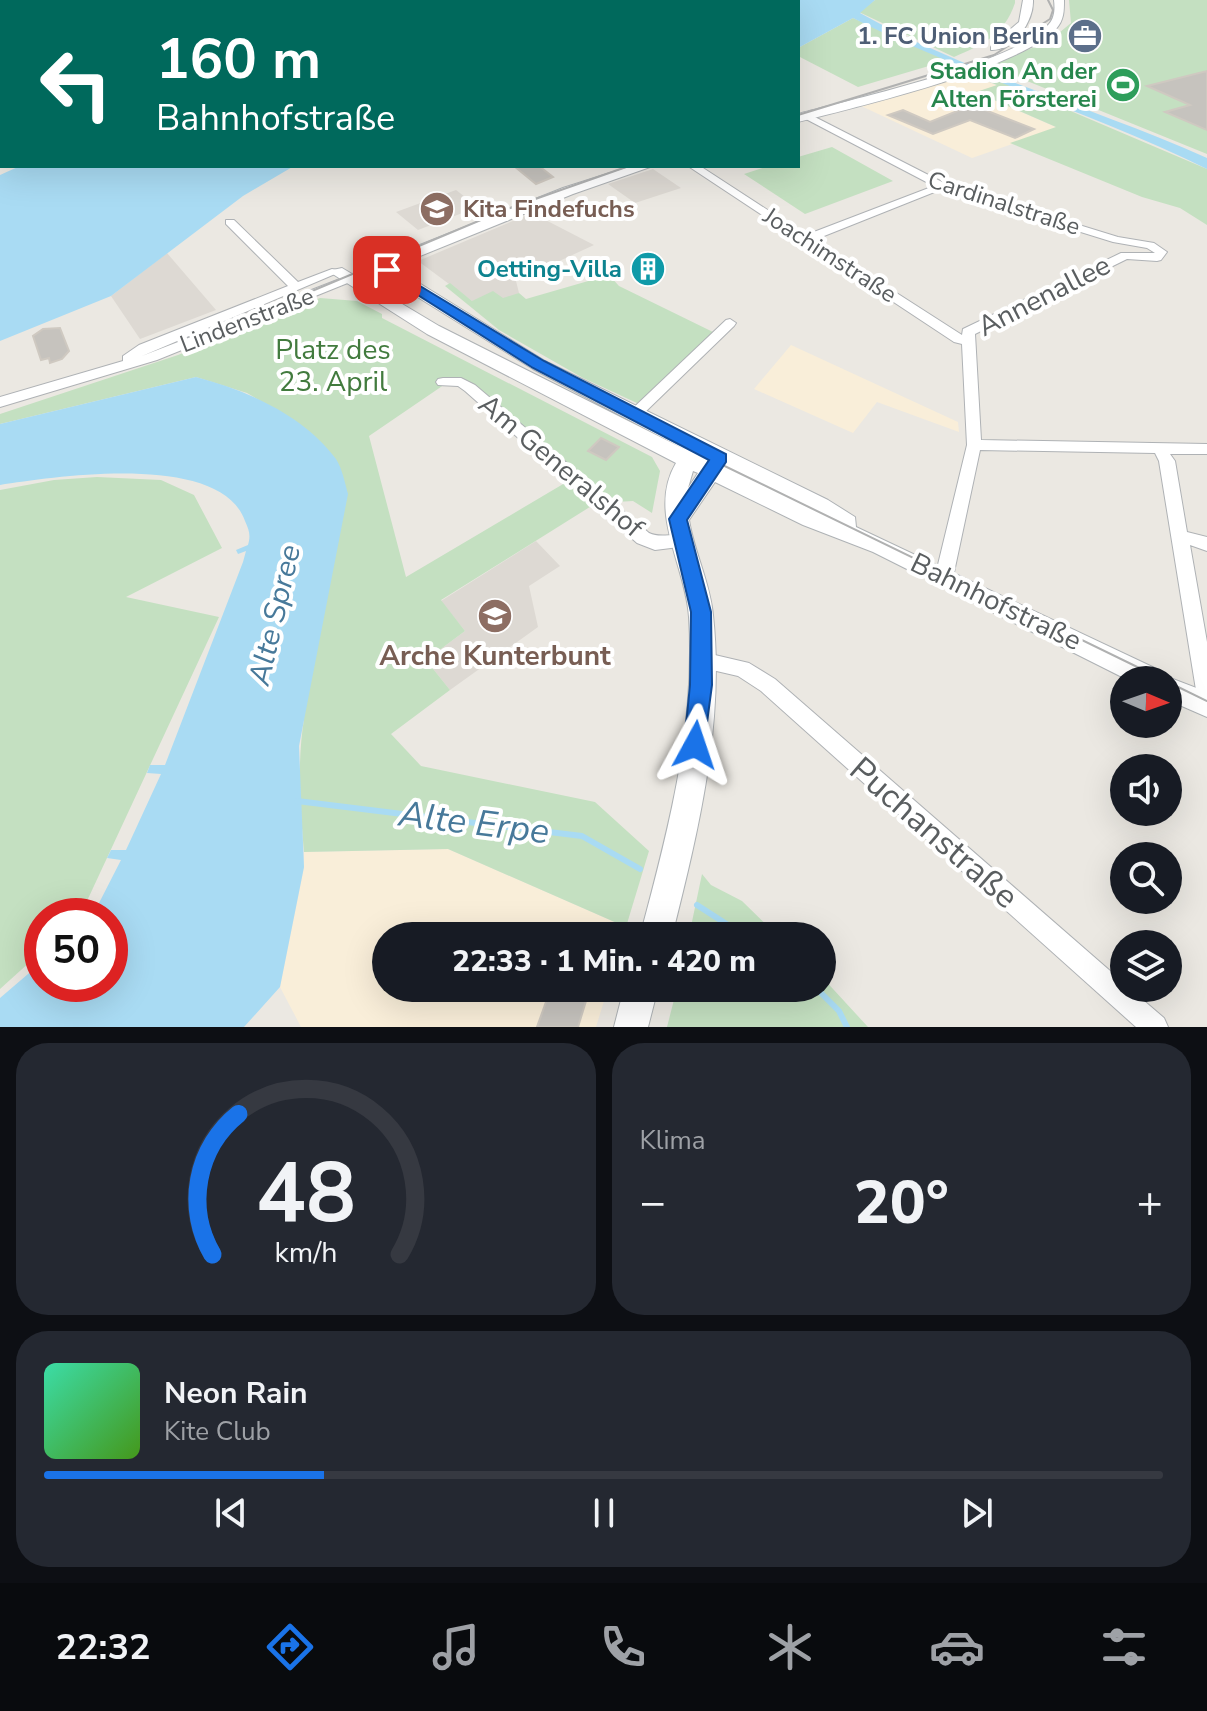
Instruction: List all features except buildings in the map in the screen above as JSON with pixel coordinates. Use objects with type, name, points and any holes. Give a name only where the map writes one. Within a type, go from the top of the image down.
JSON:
[{"type":"main road","points":[[965,64],[1012,36],[1028,14],[1028,0]]},
{"type":"main road","points":[[801,115],[965,64],[1002,56],[1043,34],[1060,13],[1059,0]]},
{"type":"main road","name":"Lindenstraße","points":[[343,276],[538,190],[605,168]]},
{"type":"main road","name":"Lindenstraße","points":[[374,262],[640,168]]},
{"type":"main road","name":"Bahnhofstraße","points":[[374,262],[539,365],[635,414],[693,453]]},
{"type":"main road","name":"Bahnhofstraße","points":[[343,276],[571,403],[820,506],[881,546],[1125,666]]},
{"type":"main road","points":[[660,922],[682,835],[695,745],[702,660],[700,603],[679,530],[680,473],[693,453]]},
{"type":"main road","points":[[679,530],[715,464]]},
{"type":"main road","points":[[1182,693],[1207,705]]},
{"type":"main road","points":[[631,1027],[637,1002]]},
{"type":"street","name":"Cardinalstraße","points":[[801,115],[942,186],[1117,240],[1150,245],[1161,252],[1157,258],[1125,255]]},
{"type":"street","name":"Joachimstraße","points":[[696,168],[959,339],[968,341]]},
{"type":"street","points":[[805,239],[942,186]]},
{"type":"street","points":[[230,222],[296,287]]},
{"type":"street","points":[[1117,240],[1125,255]]},
{"type":"street","name":"Annenallee","points":[[944,577],[974,445],[968,332],[1125,255]]},
{"type":"street","name":"Lindenstraße","points":[[115,365],[144,348],[296,287],[343,276]]},
{"type":"street","name":"Lindenstraße","points":[[0,402],[177,348],[343,276]]},
{"type":"street","points":[[635,414],[730,323]]},
{"type":"street","name":"Am Generalshof","points":[[443,382],[461,382],[470,388],[643,538],[655,543],[679,530]]},
{"type":"street","points":[[974,445],[1207,449]]},
{"type":"street","points":[[1160,449],[1167,461],[1207,696]]},
{"type":"street","points":[[1180,536],[1207,544]]},
{"type":"street","name":"Puchanstraße","points":[[702,660],[742,669],[768,685],[1155,1027]]},
{"type":"shaded area","points":[[965,72],[998,86],[978,93],[1058,128],[972,158],[859,105]]},
{"type":"shaded area","points":[[653,169],[681,188],[635,203],[608,184]]},
{"type":"shaded area","name":"Kita Findefuchs","points":[[456,190],[478,207],[418,230],[396,212]]},
{"type":"shaded area","points":[[532,213],[594,245],[516,281],[519,293],[511,298],[472,301],[418,261]]},
{"type":"shaded area","points":[[167,253],[216,310],[140,339],[111,296]]},
{"type":"shaded area","points":[[791,345],[958,422],[959,432],[877,402],[853,433],[754,389]]},
{"type":"shaded area","name":"Arche Kunterbunt","points":[[536,541],[560,566],[529,586],[538,627],[450,690],[426,660],[465,631],[441,601]]},
{"type":"shaded area","points":[[448,849],[615,922],[372,922],[372,1002],[604,1002],[596,1027],[301,1027],[280,987],[304,867],[304,852]]},
{"type":"green space","points":[[875,0],[1015,0],[1015,3],[999,31],[975,48],[954,57],[859,12]]},
{"type":"green space","name":"Stadion An der Alten Försterei","points":[[1069,0],[1207,0],[1207,154],[988,65],[1048,42],[1071,23]]},
{"type":"green space","points":[[853,18],[949,60],[858,87],[800,57],[800,47]]},
{"type":"green space","points":[[974,70],[1207,169],[1207,225],[1180,208],[1142,197],[1010,143],[1056,127],[976,92],[997,85],[965,72]]},
{"type":"green space","points":[[832,147],[893,181],[805,214],[744,174],[763,168],[800,168],[800,156]]},
{"type":"green space","points":[[609,275],[619,286],[713,332],[639,404],[583,378],[499,330],[445,286],[450,283],[472,301],[493,291],[503,298],[519,293],[526,299]]},
{"type":"green space","name":"Platz des 23. April","points":[[320,298],[357,301],[382,314],[382,318],[652,457],[660,471],[652,513],[633,501],[616,502],[609,495],[441,600],[465,631],[426,660],[450,690],[391,734],[421,766],[595,802],[649,851],[628,922],[615,922],[448,849],[304,852],[300,785],[304,719],[296,422],[247,393],[196,377],[0,424],[0,414],[178,355]],"holes":[[[454,378],[474,384],[575,477],[406,577],[369,436]]]},
{"type":"green space","points":[[97,477],[161,480],[194,495],[222,548],[126,597],[219,617],[88,898],[24,898],[24,967],[0,989],[0,490],[54,480]]},
{"type":"green space","points":[[702,874],[711,885],[742,901],[764,922],[692,922]]},
{"type":"green space","points":[[836,992],[868,1027],[667,1027],[673,1002],[836,1002]]},
{"type":"water","points":[[800,0],[875,0],[860,13],[944,54],[1207,158],[1207,169],[941,58],[853,18],[800,47]]},
{"type":"water","points":[[16,168],[291,168],[243,196],[111,296],[0,341],[0,175]]},
{"type":"water","name":"Alte Spree","points":[[196,377],[254,397],[291,417],[323,443],[342,471],[348,494],[299,746],[304,867],[280,987],[244,1027],[0,1027],[0,998],[24,977],[24,1002],[128,1002],[128,898],[102,898],[121,860],[107,858],[111,850],[126,850],[161,774],[147,773],[150,765],[165,765],[243,562],[246,551],[238,554],[236,550],[248,545],[249,535],[245,521],[230,499],[205,485],[172,477],[97,474],[0,485],[0,424]]},
{"type":"waterway","name":"Alte Erpe","points":[[297,801],[582,836],[640,869]]},
{"type":"waterway","name":"Alte Erpe","points":[[697,905],[723,922]]},
{"type":"waterway","name":"Alte Erpe","points":[[830,1002],[847,1027]]},
{"type":"tram line","points":[[800,114],[994,55],[1050,19],[1053,10],[1048,0]]},
{"type":"tram line","points":[[382,262],[507,209],[623,168]]},
{"type":"tram line","points":[[312,291],[382,262]]},
{"type":"tram line","points":[[382,262],[374,277],[389,293]]},
{"type":"tram line","points":[[665,437],[1135,666]]},
{"type":"tram line","points":[[1182,689],[1207,701]]},
{"type":"place","name":"1. FC Union Berlin","points":[[1085,36]]},
{"type":"place","name":"Stadion An der Alten Försterei","points":[[1123,85]]},
{"type":"place","name":"Kita Findefuchs","points":[[437,209]]},
{"type":"place","name":"Oetting-Villa","points":[[648,269]]},
{"type":"place","name":"Arche Kunterbunt","points":[[495,616]]},
{"type":"route","points":[[387,270],[539,365],[720,458],[701,480],[678,519],[681,541],[698,594],[703,636],[695,745]]}]
